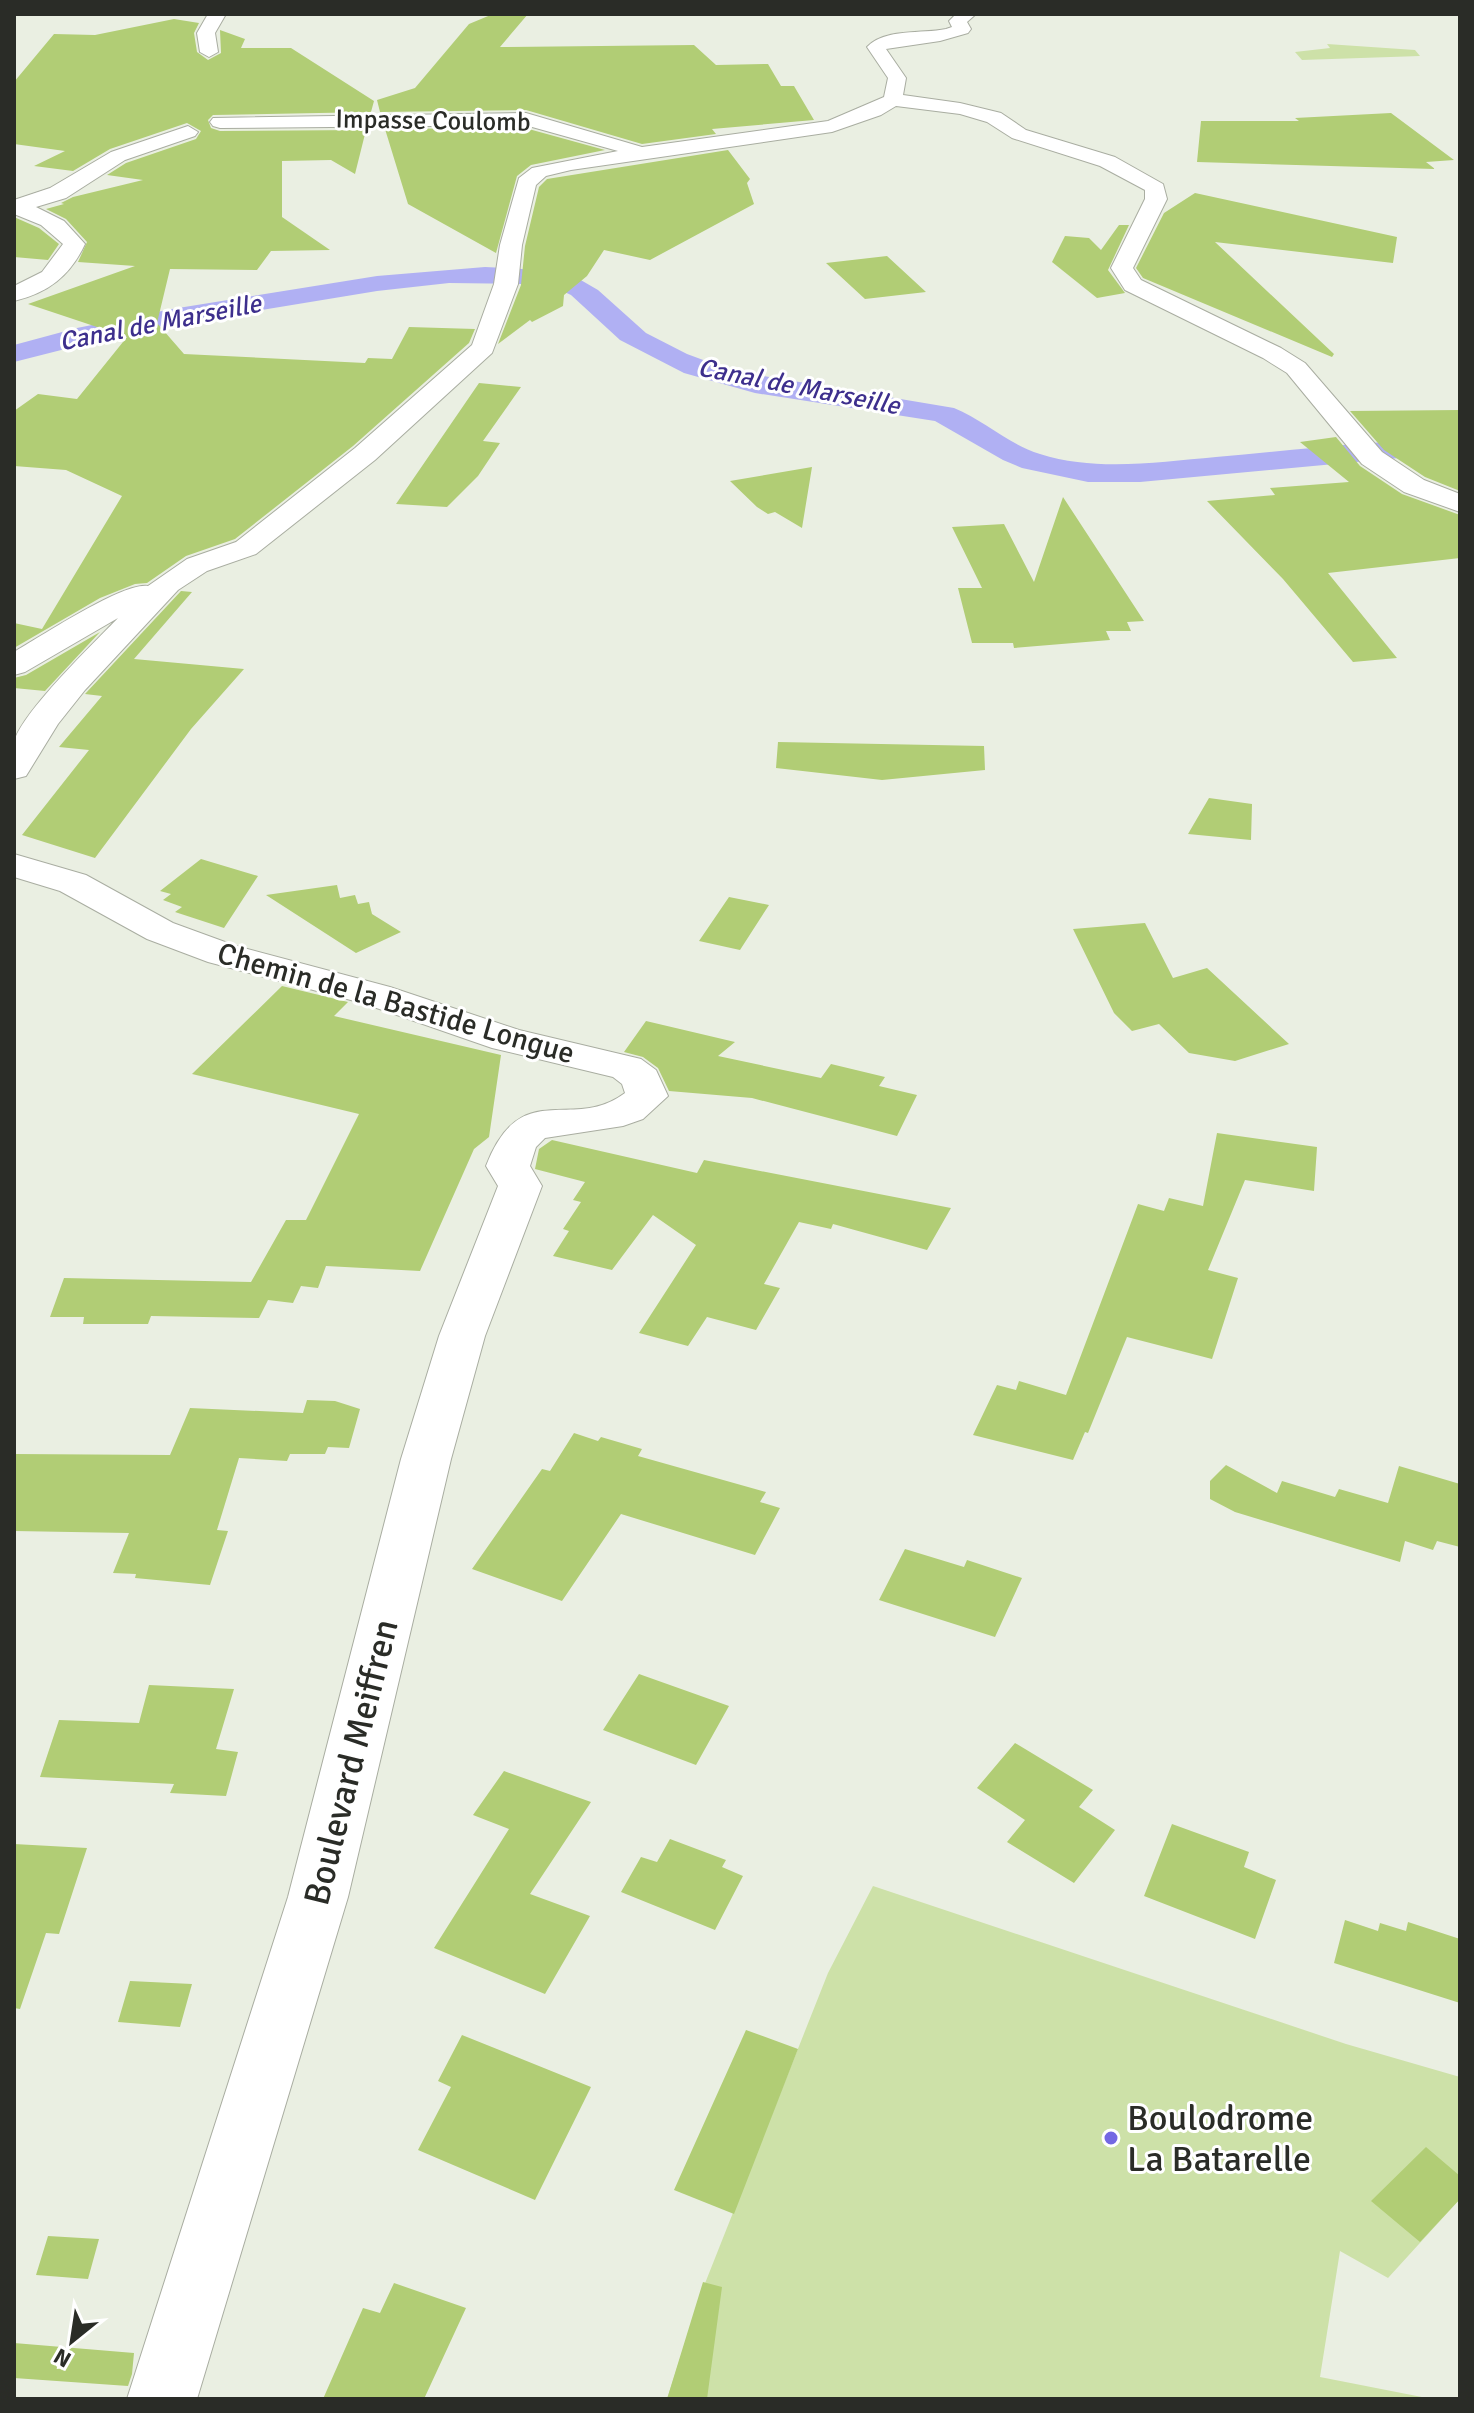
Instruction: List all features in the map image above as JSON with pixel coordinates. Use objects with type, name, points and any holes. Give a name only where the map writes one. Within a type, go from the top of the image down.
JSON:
[{"type":"street","points":[[209,52],[206,33],[217,14]]},
{"type":"street","points":[[893,100],[897,78],[876,47],[891,41],[947,36],[962,29],[958,21],[967,14]]},
{"type":"street","points":[[14,665],[125,601],[167,584],[197,565],[246,548],[365,454],[483,348],[489,339],[508,277],[511,245],[526,182],[539,172],[642,152],[832,126],[874,111],[893,100],[985,114],[1008,123],[1019,134],[1114,163],[1156,188],[1156,199],[1122,268],[1133,285],[1272,353],[1296,368],[1372,458],[1414,486],[1460,504]]},
{"type":"street","name":"Impasse Coulomb","points":[[220,122],[526,119],[642,152]]},
{"type":"street","points":[[15,207],[70,187],[118,156],[188,132]]},
{"type":"street","points":[[14,294],[33,288],[64,267],[74,244],[64,229],[15,207]]},
{"type":"street","points":[[14,769],[44,720],[74,683],[167,584]]},
{"type":"street","name":"Chemin de la Bastide Longue","points":[[14,865],[73,883],[160,931],[222,954],[376,995],[506,1039],[627,1068],[641,1079],[647,1096],[635,1110],[596,1121],[544,1122],[526,1131]]},
{"type":"street","name":"Boulevard Meiffren","points":[[162,2399],[318,1897],[426,1459],[462,1336],[514,1206],[520,1186],[508,1166],[511,1151],[526,1131]]},
{"type":"green space","points":[[1327,44],[1415,50],[1420,56],[1302,60],[1295,52],[1330,48]]},
{"type":"green space","name":"Boulodrome La Batarelle","points":[[873,1886],[1346,2044],[1460,2077],[1460,2199],[1388,2278],[1340,2251],[1320,2377],[1432,2399],[667,2399],[700,2296],[828,1973]]},
{"type":"building","points":[[493,14],[528,14],[500,47],[694,45],[716,65],[768,64],[781,86],[794,86],[814,120],[712,129],[716,134],[642,144],[526,110],[380,112],[377,100],[415,88],[469,24]]},
{"type":"building","points":[[174,19],[199,23],[194,33],[197,52],[208,60],[221,53],[220,30],[245,39],[241,48],[291,48],[374,101],[371,112],[213,115],[208,120],[211,128],[220,131],[366,130],[355,174],[331,160],[282,161],[282,217],[330,250],[271,251],[257,270],[170,269],[157,323],[184,354],[365,363],[368,358],[392,359],[409,327],[475,329],[469,343],[353,446],[235,539],[186,556],[147,583],[135,584],[100,598],[14,648],[14,623],[42,629],[122,496],[66,470],[14,466],[14,411],[38,394],[77,399],[127,337],[28,304],[135,266],[78,262],[87,242],[66,219],[46,209],[64,204],[61,203],[73,197],[143,180],[107,175],[126,163],[196,139],[201,131],[187,123],[110,149],[73,171],[34,166],[65,151],[14,144],[14,82],[54,34],[95,35]]},
{"type":"building","points":[[1391,113],[1454,160],[1426,162],[1435,169],[1197,162],[1201,121],[1299,121],[1295,118]]},
{"type":"building","points":[[525,128],[605,150],[531,165],[517,176],[496,253],[408,204],[385,129]]},
{"type":"building","points":[[728,150],[750,179],[747,183],[754,204],[650,260],[604,250],[587,276],[564,295],[563,306],[532,322],[530,320],[498,344],[521,285],[525,246],[539,187],[547,179]]},
{"type":"building","points":[[1195,193],[1397,237],[1393,263],[1215,242],[1334,354],[1332,357],[1143,278],[1136,268],[1164,213]]},
{"type":"building","points":[[14,217],[39,228],[59,244],[48,260],[14,257]]},
{"type":"building","points":[[1119,225],[1129,225],[1108,270],[1125,293],[1097,298],[1052,262],[1065,236],[1089,238],[1101,250]]},
{"type":"building","points":[[887,256],[926,292],[865,299],[826,263]]},
{"type":"building","points":[[479,383],[521,387],[483,441],[500,443],[478,476],[447,507],[396,504]]},
{"type":"building","points":[[1460,410],[1460,491],[1425,477],[1384,450],[1350,411]]},
{"type":"building","points":[[1336,437],[1360,466],[1402,494],[1460,515],[1460,558],[1328,573],[1397,658],[1353,662],[1283,579],[1207,501],[1275,495],[1270,488],[1349,482],[1300,442]]},
{"type":"building","points":[[812,467],[802,528],[775,512],[768,514],[757,507],[730,481]]},
{"type":"building","points":[[1063,497],[1144,621],[1127,622],[1131,631],[1106,631],[1110,640],[1014,648],[1013,643],[972,643],[958,588],[982,588],[952,527],[1004,524],[1034,582]]},
{"type":"building","points":[[181,591],[192,592],[134,659],[244,669],[191,729],[95,858],[22,835],[89,750],[59,747],[102,696],[85,694]]},
{"type":"building","points":[[100,632],[45,691],[14,688],[14,678],[26,675]]},
{"type":"building","points":[[778,742],[984,746],[985,770],[882,780],[776,768]]},
{"type":"building","points":[[1209,798],[1252,804],[1251,840],[1188,834]]},
{"type":"building","points":[[201,859],[258,876],[224,928],[175,912],[182,907],[163,900],[171,894],[160,891]]},
{"type":"building","points":[[337,885],[340,898],[355,895],[358,904],[369,902],[372,914],[401,932],[356,953],[266,895]]},
{"type":"building","points":[[729,897],[769,905],[740,950],[699,941]]},
{"type":"building","points":[[1145,923],[1173,978],[1207,968],[1289,1044],[1235,1061],[1189,1053],[1159,1024],[1132,1031],[1114,1013],[1073,929]]},
{"type":"building","points":[[282,986],[348,1002],[334,1016],[501,1055],[489,1137],[474,1149],[420,1271],[326,1266],[318,1288],[301,1286],[293,1303],[268,1300],[259,1318],[151,1316],[148,1324],[83,1324],[84,1317],[50,1317],[64,1278],[251,1282],[286,1220],[306,1220],[359,1114],[192,1074]]},
{"type":"building","points":[[646,1021],[735,1042],[718,1056],[821,1078],[831,1064],[885,1077],[879,1086],[917,1095],[897,1136],[752,1098],[669,1091],[658,1068],[643,1057],[624,1052]]},
{"type":"building","points":[[1217,1133],[1317,1147],[1314,1191],[1245,1180],[1208,1270],[1238,1278],[1212,1359],[1127,1337],[1088,1433],[1085,1432],[1073,1460],[973,1435],[997,1385],[1016,1390],[1019,1381],[1066,1395],[1138,1204],[1164,1211],[1169,1198],[1203,1206]]},
{"type":"building","points":[[552,1140],[697,1173],[704,1160],[951,1208],[927,1250],[833,1224],[831,1229],[799,1222],[764,1284],[780,1288],[756,1330],[707,1317],[688,1346],[639,1333],[696,1245],[653,1215],[612,1270],[553,1256],[569,1231],[563,1229],[581,1202],[573,1200],[585,1182],[535,1169],[539,1149]]},
{"type":"building","points":[[307,1400],[335,1401],[360,1409],[349,1448],[328,1447],[325,1454],[290,1454],[287,1461],[239,1458],[217,1530],[228,1531],[210,1585],[113,1573],[129,1533],[14,1531],[14,1454],[170,1455],[190,1408],[303,1413]]},
{"type":"building","points":[[574,1433],[642,1449],[638,1456],[766,1492],[760,1502],[780,1508],[755,1555],[621,1514],[562,1601],[472,1569],[542,1469],[550,1471]]},
{"type":"building","points":[[1226,1465],[1277,1493],[1282,1481],[1335,1497],[1339,1489],[1388,1503],[1399,1466],[1460,1484],[1460,1547],[1437,1541],[1433,1550],[1405,1541],[1400,1562],[1235,1512],[1210,1499],[1210,1481]]},
{"type":"building","points":[[905,1549],[964,1567],[967,1560],[1022,1578],[995,1637],[879,1600]]},
{"type":"building","points":[[639,1674],[729,1706],[696,1765],[603,1730]]},
{"type":"building","points":[[149,1685],[234,1689],[216,1749],[238,1752],[226,1796],[170,1793],[174,1784],[40,1777],[59,1720],[139,1723]]},
{"type":"building","points":[[1015,1743],[1093,1790],[1079,1807],[1115,1830],[1074,1883],[1007,1842],[1025,1820],[977,1788]]},
{"type":"building","points":[[504,1771],[591,1802],[530,1894],[590,1916],[545,1994],[434,1948],[509,1829],[473,1815]]},
{"type":"building","points":[[1172,1824],[1249,1852],[1244,1867],[1276,1880],[1255,1939],[1144,1896]]},
{"type":"building","points":[[670,1839],[726,1860],[722,1867],[743,1876],[715,1930],[621,1892],[641,1857],[657,1862]]},
{"type":"building","points":[[14,1844],[87,1848],[59,1934],[46,1933],[20,2009],[14,2008]]},
{"type":"building","points":[[1345,1920],[1378,1931],[1380,1923],[1406,1931],[1408,1922],[1460,1939],[1460,2003],[1334,1963]]},
{"type":"building","points":[[130,1981],[192,1984],[180,2027],[118,2022]]},
{"type":"building","points":[[746,2030],[798,2049],[734,2214],[674,2190]]},
{"type":"building","points":[[462,2035],[591,2087],[535,2200],[418,2150],[451,2087],[438,2081]]},
{"type":"building","points":[[1426,2147],[1460,2176],[1460,2199],[1420,2242],[1371,2201]]},
{"type":"building","points":[[48,2236],[99,2239],[88,2279],[36,2275]]},
{"type":"building","points":[[703,2282],[722,2287],[707,2399],[667,2399]]},
{"type":"building","points":[[394,2283],[466,2308],[424,2399],[323,2399],[363,2308],[380,2313]]},
{"type":"building","points":[[14,2343],[134,2353],[132,2374],[128,2386],[14,2378]]},
{"type":"waterway","name":"Canal de Marseille","points":[[14,354],[140,322],[377,283],[449,275],[522,276],[558,281],[580,289],[629,334],[694,367],[724,377],[786,390],[882,402],[944,414],[961,421],[1013,454],[1033,462],[1088,473],[1140,473],[1410,448],[1460,449]]},
{"type":"place","name":"Boulodrome La Batarelle","points":[[1111,2138]]}]
